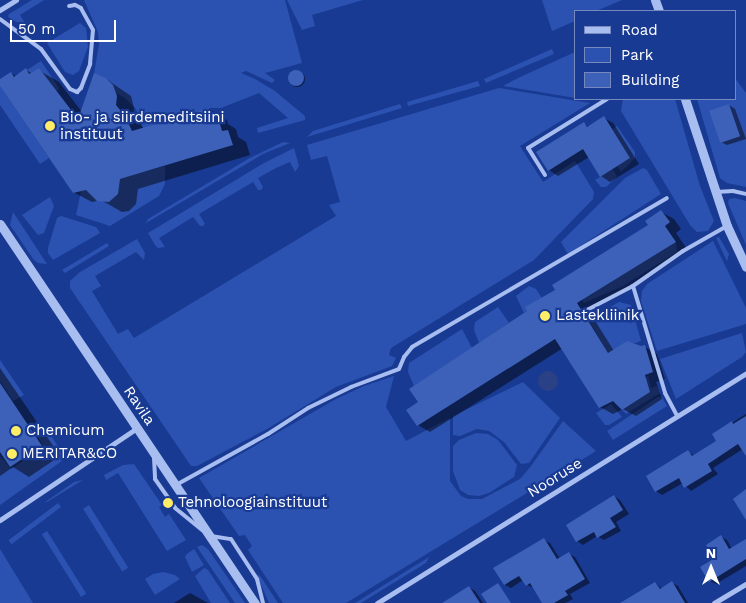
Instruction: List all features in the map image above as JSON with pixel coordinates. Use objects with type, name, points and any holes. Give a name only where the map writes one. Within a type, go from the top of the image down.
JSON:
[{"type":"street","points":[[0,10],[16,0]]},
{"type":"street","points":[[685,100],[727,226],[746,267]]},
{"type":"street","name":"Ravila","points":[[0,224],[255,603]]},
{"type":"street","name":"Nooruse","points":[[377,603],[746,373]]},
{"type":"street","points":[[0,520],[137,428]]},
{"type":"street","points":[[714,603],[746,584]]},
{"type":"lane","points":[[0,19],[41,49],[70,89],[76,92],[81,88],[90,64],[93,30],[81,8],[75,4],[69,6]]},
{"type":"lane","points":[[545,174],[528,148],[605,100]]},
{"type":"lane","points":[[715,192],[733,191],[746,194]]},
{"type":"lane","points":[[176,485],[268,434],[308,408],[351,387],[399,369],[404,357],[412,347],[667,198]]},
{"type":"lane","points":[[585,311],[633,286],[683,252],[727,226]]},
{"type":"lane","points":[[633,286],[665,393],[677,416]]},
{"type":"lane","points":[[154,453],[155,479],[175,508],[210,536],[231,539],[257,579],[263,603]]},
{"type":"green space","points":[[32,0],[44,0],[20,15],[25,23],[20,24],[8,17],[9,14]]},
{"type":"green space","points":[[84,0],[285,0],[302,63],[265,73],[275,80],[272,83],[246,71],[241,73],[275,91],[305,116],[305,120],[258,133],[257,128],[288,118],[259,93],[221,108],[209,108],[143,128],[136,109],[125,98],[116,93],[109,80],[94,74],[99,44],[98,32]]},
{"type":"green space","points":[[287,0],[363,0],[312,15],[315,26],[302,30]]},
{"type":"green space","points":[[542,0],[622,0],[598,10],[574,10],[574,21],[552,31]]},
{"type":"green space","points":[[80,23],[86,28],[88,47],[79,71],[73,75],[65,72],[47,43]]},
{"type":"green space","points":[[552,49],[554,54],[486,83],[484,79]]},
{"type":"green space","points":[[574,52],[574,98],[503,86]]},
{"type":"green space","points":[[41,61],[59,88],[56,93],[39,68],[30,74],[27,70]]},
{"type":"green space","points":[[736,79],[746,93],[746,187],[727,183],[720,178],[697,100],[736,100]]},
{"type":"green space","points":[[478,81],[480,86],[408,106],[407,102]]},
{"type":"green space","points":[[0,86],[49,158],[40,164],[0,105]]},
{"type":"green space","points":[[499,88],[590,103],[520,146],[543,182],[575,161],[594,192],[593,199],[534,260],[391,348],[389,355],[396,358],[392,366],[336,387],[267,429],[197,466],[191,466],[70,288],[70,281],[80,272],[137,239],[145,253],[144,260],[136,252],[95,276],[101,286],[92,291],[118,334],[128,329],[134,338],[336,216],[329,205],[340,202],[327,156],[311,160],[307,145]]},
{"type":"green space","points":[[623,100],[675,100],[700,186],[714,221],[708,231],[697,232],[690,225],[621,111]]},
{"type":"green space","points":[[400,104],[402,108],[307,137],[313,131]]},
{"type":"green space","points":[[617,126],[635,152],[635,158],[621,172],[617,166],[630,158],[612,129]]},
{"type":"green space","points":[[283,142],[290,143],[263,154],[146,223],[148,219],[248,159]]},
{"type":"green space","points":[[294,148],[299,166],[295,172],[290,162],[276,168],[258,178],[263,187],[261,190],[258,190],[253,182],[199,214],[205,224],[203,226],[200,226],[193,217],[159,238],[165,247],[158,248],[155,245],[148,233],[264,163]]},
{"type":"green space","points":[[165,166],[165,184],[159,196],[110,226],[76,215],[81,191],[87,189],[96,200],[110,201],[118,194],[118,179]]},
{"type":"green space","points":[[643,168],[647,170],[661,194],[568,254],[561,242],[625,178]]},
{"type":"green space","points":[[613,169],[617,177],[606,187],[601,187],[595,180]]},
{"type":"green space","points":[[50,197],[54,206],[44,233],[38,235],[22,215]]},
{"type":"green space","points":[[735,198],[746,201],[746,245],[728,203],[729,199]]},
{"type":"green space","points":[[13,212],[47,264],[38,263],[34,260],[10,225]]},
{"type":"green space","points":[[61,216],[96,227],[100,233],[53,260],[48,253],[48,248],[57,218]]},
{"type":"green space","points":[[719,237],[729,254],[727,261],[716,238]]},
{"type":"green space","points":[[713,241],[746,308],[746,324],[657,351],[641,301],[642,291],[647,284]]},
{"type":"green space","points":[[676,242],[677,252],[623,286],[584,303],[582,300]]},
{"type":"green space","points":[[107,243],[109,246],[65,273],[62,270]]},
{"type":"green space","points":[[529,286],[536,289],[542,298],[524,313],[516,296]]},
{"type":"green space","points":[[619,302],[631,305],[641,341],[608,353],[588,320]]},
{"type":"green space","points":[[498,307],[509,323],[479,343],[474,330],[475,322]]},
{"type":"green space","points":[[462,329],[472,348],[414,386],[408,372],[409,363]]},
{"type":"green space","points":[[742,333],[746,352],[742,357],[676,399],[660,359]]},
{"type":"green space","points":[[0,360],[24,395],[13,401],[0,381]]},
{"type":"green space","points":[[394,376],[386,407],[406,441],[450,418],[450,481],[461,496],[468,499],[482,499],[520,479],[563,421],[596,451],[346,603],[283,603],[248,550],[252,546],[245,535],[239,536],[199,478],[336,399],[364,386]]},
{"type":"green space","points":[[648,376],[651,388],[657,386],[660,393],[626,414],[622,410],[650,392],[645,377]]},
{"type":"green space","points":[[523,382],[560,418],[529,463],[521,464],[504,442],[489,431],[477,429],[460,436],[453,435],[453,416]]},
{"type":"green space","points":[[658,397],[662,397],[667,406],[613,440],[607,431]]},
{"type":"green space","points":[[611,404],[622,417],[609,425],[605,425],[596,413]]},
{"type":"green space","points":[[44,425],[63,454],[62,461],[0,505],[0,456],[11,469],[44,447],[34,431]]},
{"type":"green space","points":[[476,433],[488,434],[498,440],[517,465],[514,477],[489,493],[479,496],[468,495],[460,490],[453,471],[453,446],[459,440]]},
{"type":"green space","points":[[134,464],[162,505],[159,507],[165,517],[169,514],[186,540],[167,551],[118,473],[106,480],[104,475],[123,465]]},
{"type":"green space","points":[[83,480],[47,502],[45,502],[74,482]]},
{"type":"green space","points":[[58,503],[61,507],[11,544],[8,540]]},
{"type":"green space","points":[[89,505],[128,568],[122,571],[83,509]]},
{"type":"green space","points":[[47,531],[86,594],[81,597],[42,534]]},
{"type":"green space","points":[[202,545],[208,549],[245,603],[235,603],[197,547]]},
{"type":"green space","points":[[0,549],[33,603],[0,603]]},
{"type":"green space","points":[[194,549],[204,565],[192,572],[185,557]]},
{"type":"green space","points":[[429,557],[426,563],[361,603],[355,603]]},
{"type":"green space","points":[[204,568],[208,570],[230,603],[211,603],[195,576]]},
{"type":"green space","points":[[163,572],[175,575],[180,579],[155,595],[145,579],[153,574]]},
{"type":"green space","points":[[256,573],[261,577],[278,603],[269,603]]},
{"type":"shaded area","points":[[548,371],[555,374],[558,381],[555,388],[548,391],[541,388],[538,381],[541,374]]},
{"type":"building","points":[[26,68],[29,74],[39,68],[78,119],[94,73],[106,78],[113,85],[117,96],[116,105],[125,116],[132,131],[209,108],[212,119],[218,117],[222,131],[228,130],[233,145],[120,179],[118,194],[109,202],[97,201],[86,190],[73,193],[0,86],[0,79],[11,72],[14,77]]},
{"type":"building","points":[[293,70],[299,70],[304,75],[302,84],[293,86],[288,81],[288,75]]},
{"type":"building","points":[[729,104],[740,136],[720,143],[709,111]]},
{"type":"building","points":[[604,116],[630,158],[600,177],[583,149],[548,171],[536,152],[584,122],[587,127]]},
{"type":"building","name":"Lastekliinik","points":[[661,210],[670,222],[665,226],[676,242],[577,303],[608,353],[627,341],[641,346],[645,345],[653,372],[645,375],[650,392],[622,410],[613,401],[599,408],[555,339],[417,426],[406,410],[418,402],[409,389],[527,311],[525,307],[555,290],[552,285],[648,225],[645,221]]},
{"type":"building","name":"Chemicum","points":[[0,383],[42,446],[10,467],[0,452]]},
{"type":"building","points":[[746,416],[746,456],[738,444],[708,464],[712,471],[684,488],[679,478],[655,492],[646,476],[688,450],[692,456],[716,441],[712,434],[732,421],[733,424]]},
{"type":"building","points":[[746,489],[746,520],[733,499]]},
{"type":"building","points":[[614,495],[623,510],[610,518],[616,527],[597,538],[594,532],[576,542],[566,525]]},
{"type":"building","points":[[721,535],[729,549],[746,539],[746,559],[709,582],[700,567],[715,558],[706,545]]},
{"type":"building","points":[[544,538],[557,559],[569,552],[585,579],[565,591],[568,595],[554,603],[542,603],[530,583],[526,586],[519,576],[504,585],[493,568]]},
{"type":"building","points":[[672,581],[685,603],[620,603],[655,582],[660,589]]},
{"type":"building","points":[[498,583],[511,603],[487,603],[481,594]]},
{"type":"building","points":[[469,586],[480,603],[442,603]]},
{"type":"place","name":"Bio- ja siirdemeditsiini instituut","points":[[50,126]]},
{"type":"place","name":"Lastekliinik","points":[[545,316]]},
{"type":"place","name":"Chemicum","points":[[16,431]]},
{"type":"place","name":"MERITAR&CO","points":[[12,454]]},
{"type":"place","name":"Tehnoloogiainstituut","points":[[168,503]]}]
